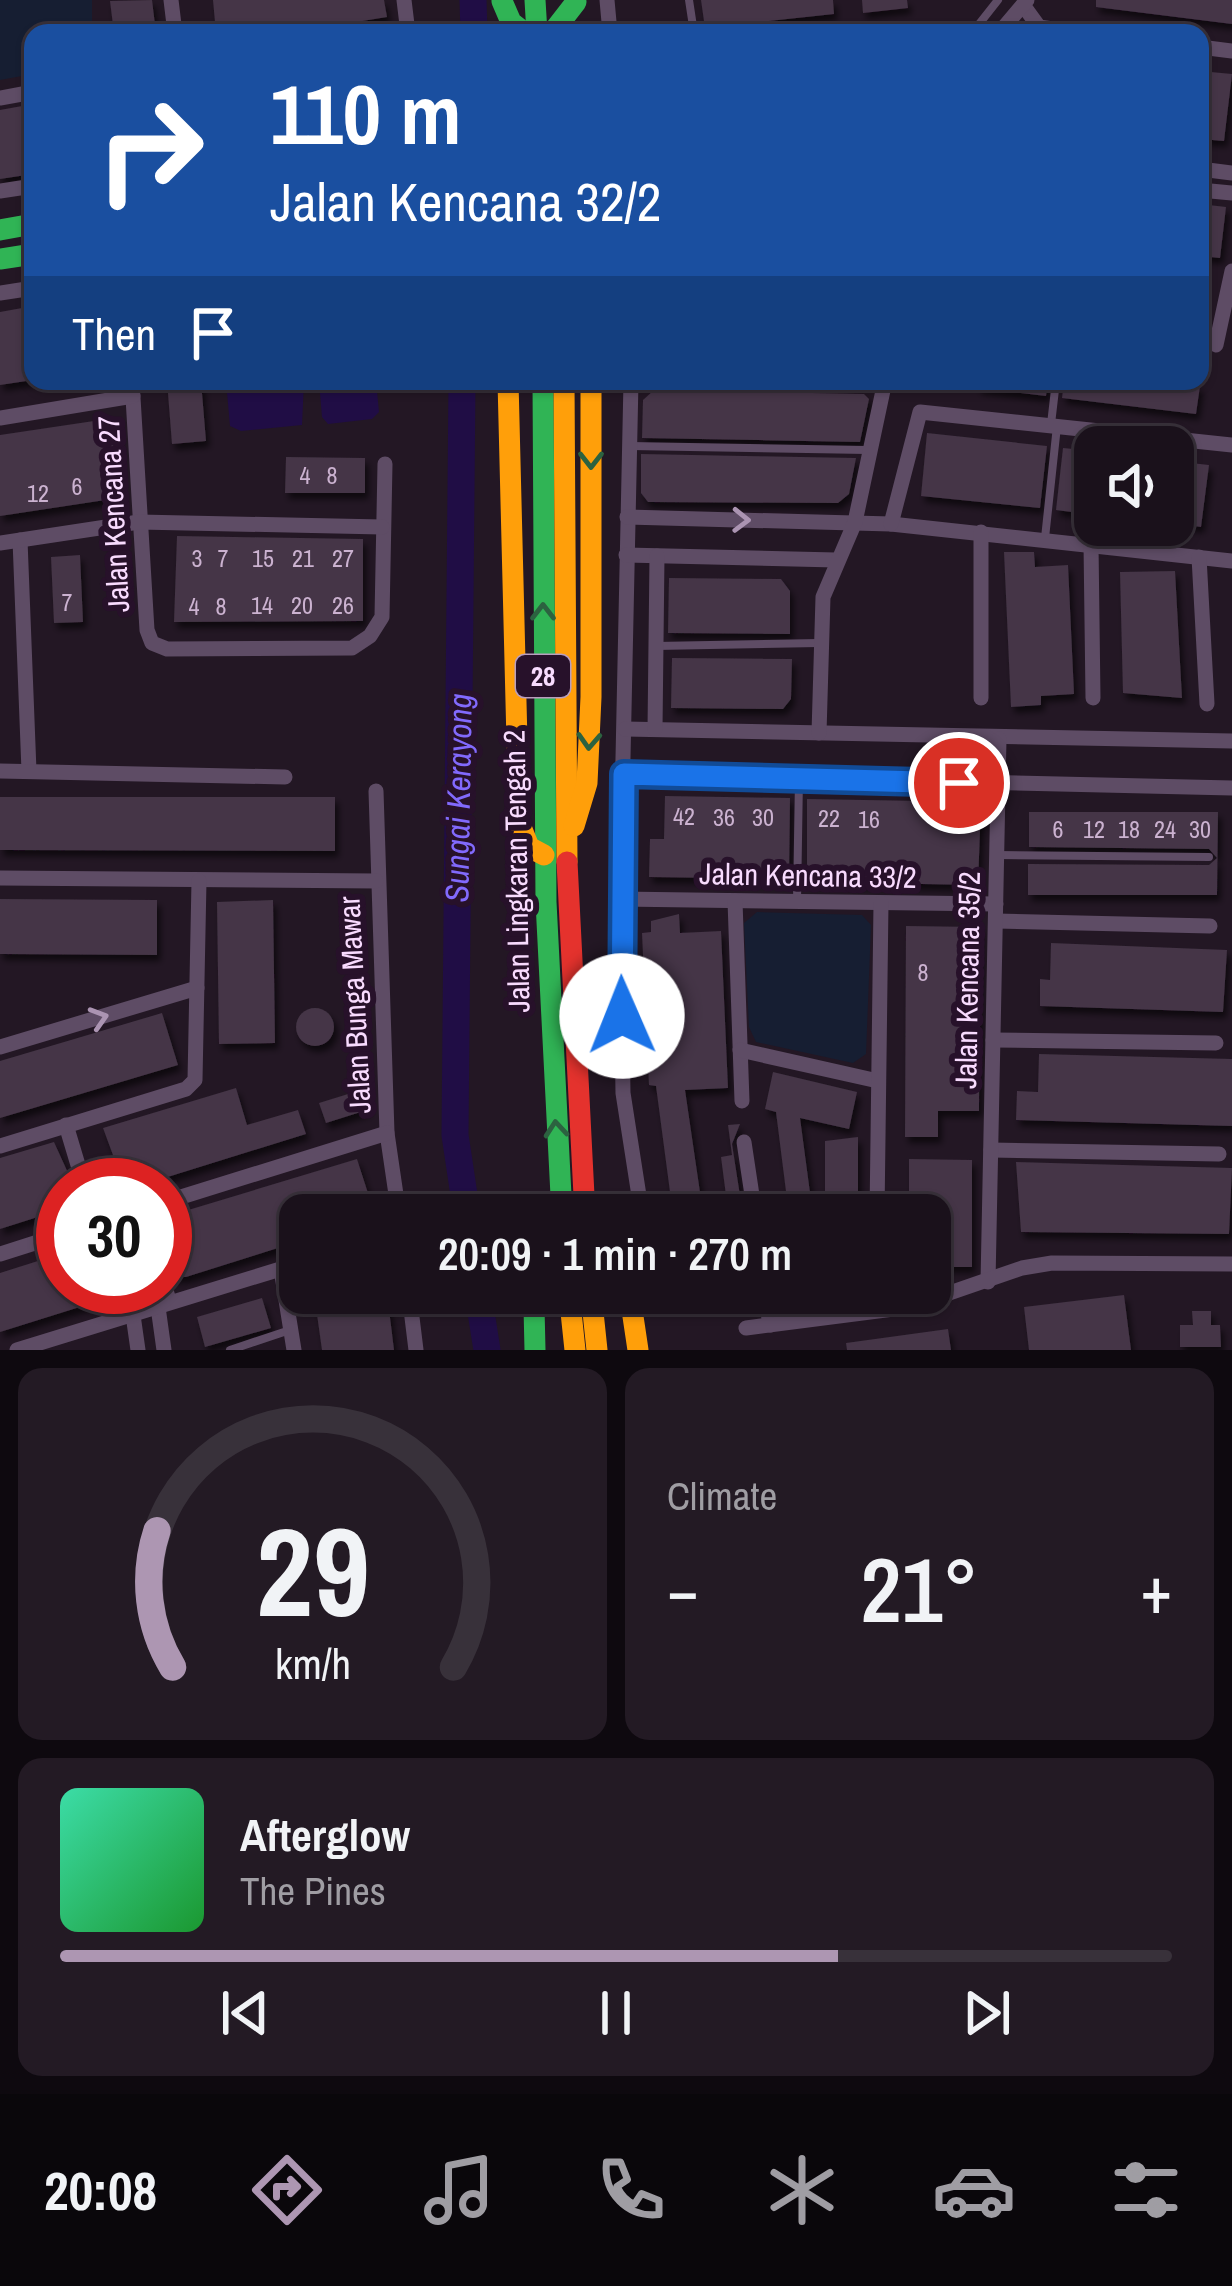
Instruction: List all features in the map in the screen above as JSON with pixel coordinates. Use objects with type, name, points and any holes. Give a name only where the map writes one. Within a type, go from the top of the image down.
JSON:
[{"type":"main road","points":[[508,390],[518,822],[529,847],[555,854],[586,783],[591,697],[591,390]]},
{"type":"main road","name":"Jalan Lingkaran Tengah 2","points":[[544,390],[553,497],[555,854],[549,1044],[560,1194]]},
{"type":"main road","name":"Jalan Lingkaran Tengah 2","points":[[553,497],[562,390]]},
{"type":"main road","name":"Jalan Lingkaran Tengah 2","points":[[555,854],[583,1194]]},
{"type":"main road","points":[[533,1314],[535,1350]]},
{"type":"main road","points":[[571,1314],[575,1350]]},
{"type":"main road","points":[[593,1314],[597,1350]]},
{"type":"main road","points":[[633,1314],[638,1350]]},
{"type":"street","points":[[1216,345],[1232,271]]},
{"type":"street","points":[[0,418],[128,390]]},
{"type":"street","name":"Jalan Kencana 27","points":[[133,390],[139,522],[152,643],[166,649],[352,648],[370,636],[382,617],[382,527]]},
{"type":"street","points":[[630,390],[620,899],[623,1093],[639,1194]]},
{"type":"street","points":[[819,733],[824,597],[855,522],[883,390]]},
{"type":"street","points":[[891,524],[920,412],[1232,445]]},
{"type":"street","points":[[0,543],[139,522],[382,527],[385,464]]},
{"type":"street","points":[[627,517],[855,522],[1074,542]]},
{"type":"street","points":[[981,532],[981,698]]},
{"type":"street","points":[[20,540],[29,771]]},
{"type":"street","points":[[1091,546],[1094,698]]},
{"type":"street","points":[[1108,546],[1232,561]]},
{"type":"street","points":[[626,555],[836,560]]},
{"type":"street","points":[[655,729],[656,556]]},
{"type":"street","points":[[1199,557],[1207,704]]},
{"type":"street","points":[[625,729],[1232,741]]},
{"type":"street","name":"Jalan Kencana 35/2","points":[[988,1282],[999,739]]},
{"type":"street","points":[[0,770],[284,777]]},
{"type":"street","points":[[624,774],[1232,788]]},
{"type":"street","name":"Jalan Bunga Mawar","points":[[376,791],[387,1133],[396,1194]]},
{"type":"street","points":[[0,878],[376,880]]},
{"type":"street","points":[[0,1146],[185,1089],[195,1080],[199,881]]},
{"type":"street","name":"Jalan Kencana 33/2","points":[[620,899],[881,903],[1210,926]]},
{"type":"street","points":[[735,901],[742,1101]]},
{"type":"street","points":[[877,1194],[881,903]]},
{"type":"street","points":[[0,1047],[197,988]]},
{"type":"street","points":[[993,1040],[1216,1042]]},
{"type":"street","points":[[740,1049],[878,1081]]},
{"type":"street","points":[[67,1126],[76,1158]]},
{"type":"street","points":[[192,1194],[387,1133]]},
{"type":"street","points":[[744,1142],[751,1194]]},
{"type":"street","points":[[991,1150],[1219,1154]]},
{"type":"street","points":[[0,1254],[36,1243]]},
{"type":"street","points":[[951,1292],[1052,1263],[1232,1264]]},
{"type":"street","points":[[192,1297],[279,1270]]},
{"type":"street","points":[[17,1350],[136,1314]]},
{"type":"street","points":[[164,1350],[166,1314]]},
{"type":"street","points":[[289,1314],[294,1350]]},
{"type":"street","points":[[412,1314],[416,1350]]},
{"type":"street","points":[[769,1314],[770,1325]]},
{"type":"street","points":[[746,1328],[860,1314]]},
{"type":"street","points":[[133,1315],[138,1350]]},
{"type":"lane","points":[[979,24],[998,0]]},
{"type":"lane","points":[[1046,538],[1056,390]]},
{"type":"lane","points":[[627,446],[869,450]]},
{"type":"lane","points":[[656,646],[821,643]]},
{"type":"lane","points":[[797,902],[799,777]]},
{"type":"lane","points":[[997,855],[1208,857]]},
{"type":"lane","points":[[233,1350],[292,1330]]},
{"type":"shaded area","points":[[0,0],[92,0],[92,24],[24,24],[24,76],[0,80]]},
{"type":"shaded area","points":[[227,390],[304,390],[302,425],[241,431],[230,426]]},
{"type":"shaded area","points":[[320,390],[377,390],[379,412],[372,419],[328,424],[322,417]]},
{"type":"shaded area","points":[[757,912],[862,915],[871,925],[866,1054],[853,1063],[756,1042],[749,1027],[744,923]]},
{"type":"building","points":[[152,0],[155,24],[113,24],[110,1]]},
{"type":"building","points":[[213,0],[384,0],[387,17],[344,24],[215,24]]},
{"type":"building","points":[[701,0],[833,0],[834,14],[704,24]]},
{"type":"building","points":[[862,0],[907,0],[908,8],[863,13]]},
{"type":"building","points":[[1096,0],[1232,0],[1232,24],[1096,7]]},
{"type":"building","points":[[1209,72],[1232,74],[1224,141],[1209,140]]},
{"type":"building","points":[[24,106],[24,175],[0,179],[0,110]]},
{"type":"building","points":[[1209,205],[1226,207],[1220,258],[1209,257]]},
{"type":"building","points":[[24,308],[24,381],[0,385],[0,312]]},
{"type":"building","points":[[168,390],[202,390],[206,441],[172,444]]},
{"type":"building","points":[[654,390],[864,394],[869,399],[860,442],[642,438],[643,400]]},
{"type":"building","points":[[995,390],[1047,390],[1046,396]]},
{"type":"building","points":[[1063,390],[1199,390],[1196,414],[1062,398]]},
{"type":"building","points":[[114,418],[119,455],[105,458],[112,499],[0,516],[0,435]]},
{"type":"building","points":[[927,433],[1047,446],[1040,508],[921,496]]},
{"type":"building","points":[[1063,448],[1074,449],[1074,512],[1056,510]]},
{"type":"building","points":[[641,454],[856,458],[849,494],[838,503],[648,502],[641,493]]},
{"type":"building","points":[[286,457],[365,458],[365,493],[285,493]]},
{"type":"building","points":[[1194,463],[1209,465],[1201,527],[1194,526]]},
{"type":"building","points":[[177,536],[363,539],[363,621],[174,622]]},
{"type":"building","points":[[1004,552],[1034,552],[1035,567],[1068,565],[1074,694],[1041,696],[1041,705],[1011,707]]},
{"type":"building","points":[[80,555],[83,622],[54,623],[51,557]]},
{"type":"building","points":[[1175,571],[1182,698],[1123,693],[1120,572]]},
{"type":"building","points":[[669,578],[781,579],[790,591],[790,634],[668,633]]},
{"type":"building","points":[[672,658],[792,659],[791,699],[783,709],[671,708]]},
{"type":"building","points":[[665,796],[790,798],[789,879],[649,877],[650,839],[664,839]]},
{"type":"building","points":[[0,797],[335,797],[335,851],[0,850]]},
{"type":"building","points":[[807,799],[981,802],[978,885],[807,882]]},
{"type":"building","points":[[1029,812],[1218,812],[1217,895],[1028,895],[1028,864],[1209,865],[1217,858],[1209,849],[1029,847]]},
{"type":"building","points":[[0,899],[157,900],[157,955],[0,954]]},
{"type":"building","points":[[273,900],[275,1043],[219,1044],[217,902]]},
{"type":"building","points":[[679,914],[680,933],[721,931],[728,1088],[685,1090],[700,1194],[670,1194],[656,1086],[649,1085],[642,933],[651,932],[651,921]]},
{"type":"building","points":[[906,926],[980,927],[979,1111],[938,1111],[938,1137],[905,1137]]},
{"type":"building","points":[[1051,943],[1227,950],[1223,1012],[1040,1006],[1040,979],[1050,980]]},
{"type":"building","points":[[315,1008],[329,1013],[334,1027],[329,1041],[315,1046],[301,1041],[296,1027],[301,1013]]},
{"type":"building","points":[[162,1013],[178,1065],[0,1118],[0,1061]]},
{"type":"building","points":[[1039,1054],[1232,1059],[1232,1126],[1016,1120],[1017,1091],[1038,1092]]},
{"type":"building","points":[[773,1072],[857,1092],[849,1129],[800,1118],[810,1194],[786,1194],[776,1112],[765,1109]]},
{"type":"building","points":[[236,1088],[247,1125],[298,1110],[306,1134],[192,1169],[192,1158],[114,1158],[103,1128]]},
{"type":"building","points":[[361,1090],[367,1110],[326,1123],[319,1103]]},
{"type":"building","points":[[740,1124],[732,1144],[740,1194],[726,1194],[721,1157],[732,1155],[728,1125]]},
{"type":"building","points":[[858,1137],[858,1194],[825,1194],[825,1141]]},
{"type":"building","points":[[54,1142],[61,1158],[36,1158],[36,1218],[0,1229],[0,1158]]},
{"type":"building","points":[[357,1159],[368,1194],[279,1194],[279,1248],[192,1275],[192,1209]]},
{"type":"building","points":[[909,1159],[972,1160],[972,1267],[951,1267],[951,1194],[909,1194]]},
{"type":"building","points":[[1016,1162],[1232,1168],[1229,1234],[1021,1232]]},
{"type":"building","points":[[36,1262],[36,1314],[57,1314],[0,1332],[0,1273]]},
{"type":"building","points":[[1124,1295],[1131,1350],[1029,1350],[1024,1307]]},
{"type":"building","points":[[262,1298],[271,1328],[205,1347],[197,1317]]},
{"type":"building","points":[[1192,1311],[1211,1311],[1211,1325],[1220,1325],[1221,1347],[1180,1347],[1180,1325],[1193,1325]]},
{"type":"building","points":[[317,1314],[390,1314],[394,1350],[322,1350]]},
{"type":"building","points":[[948,1329],[951,1350],[847,1350],[846,1343]]},
{"type":"waterway","name":"Sungai Kerayong","points":[[473,0],[474,24]]},
{"type":"waterway","name":"Sungai Kerayong","points":[[462,390],[455,1135],[464,1194]]},
{"type":"waterway","name":"Sungai Kerayong","points":[[481,1314],[487,1350]]},
{"type":"traffic: fast","points":[[535,0],[536,24]]},
{"type":"traffic: fast","points":[[502,1],[514,24]]},
{"type":"traffic: fast","points":[[559,24],[576,2]]},
{"type":"traffic: fast","points":[[0,230],[24,226]]},
{"type":"traffic: fast","points":[[0,259],[24,255]]},
{"type":"traffic: fast","points":[[543,390],[546,902],[561,1194]]},
{"type":"traffic: fast","points":[[534,1314],[535,1350]]},
{"type":"traffic: slow","points":[[508,390],[519,822],[529,847],[544,855]]},
{"type":"traffic: slow","points":[[564,390],[567,862]]},
{"type":"traffic: slow","points":[[574,826],[587,783],[591,697],[591,390]]},
{"type":"traffic: slow","points":[[571,1314],[575,1350]]},
{"type":"traffic: slow","points":[[593,1314],[597,1350]]},
{"type":"traffic: slow","points":[[633,1314],[638,1350]]},
{"type":"traffic: jam","points":[[567,862],[584,1194]]},
{"type":"route","points":[[622,1016],[624,774],[959,783]]}]
